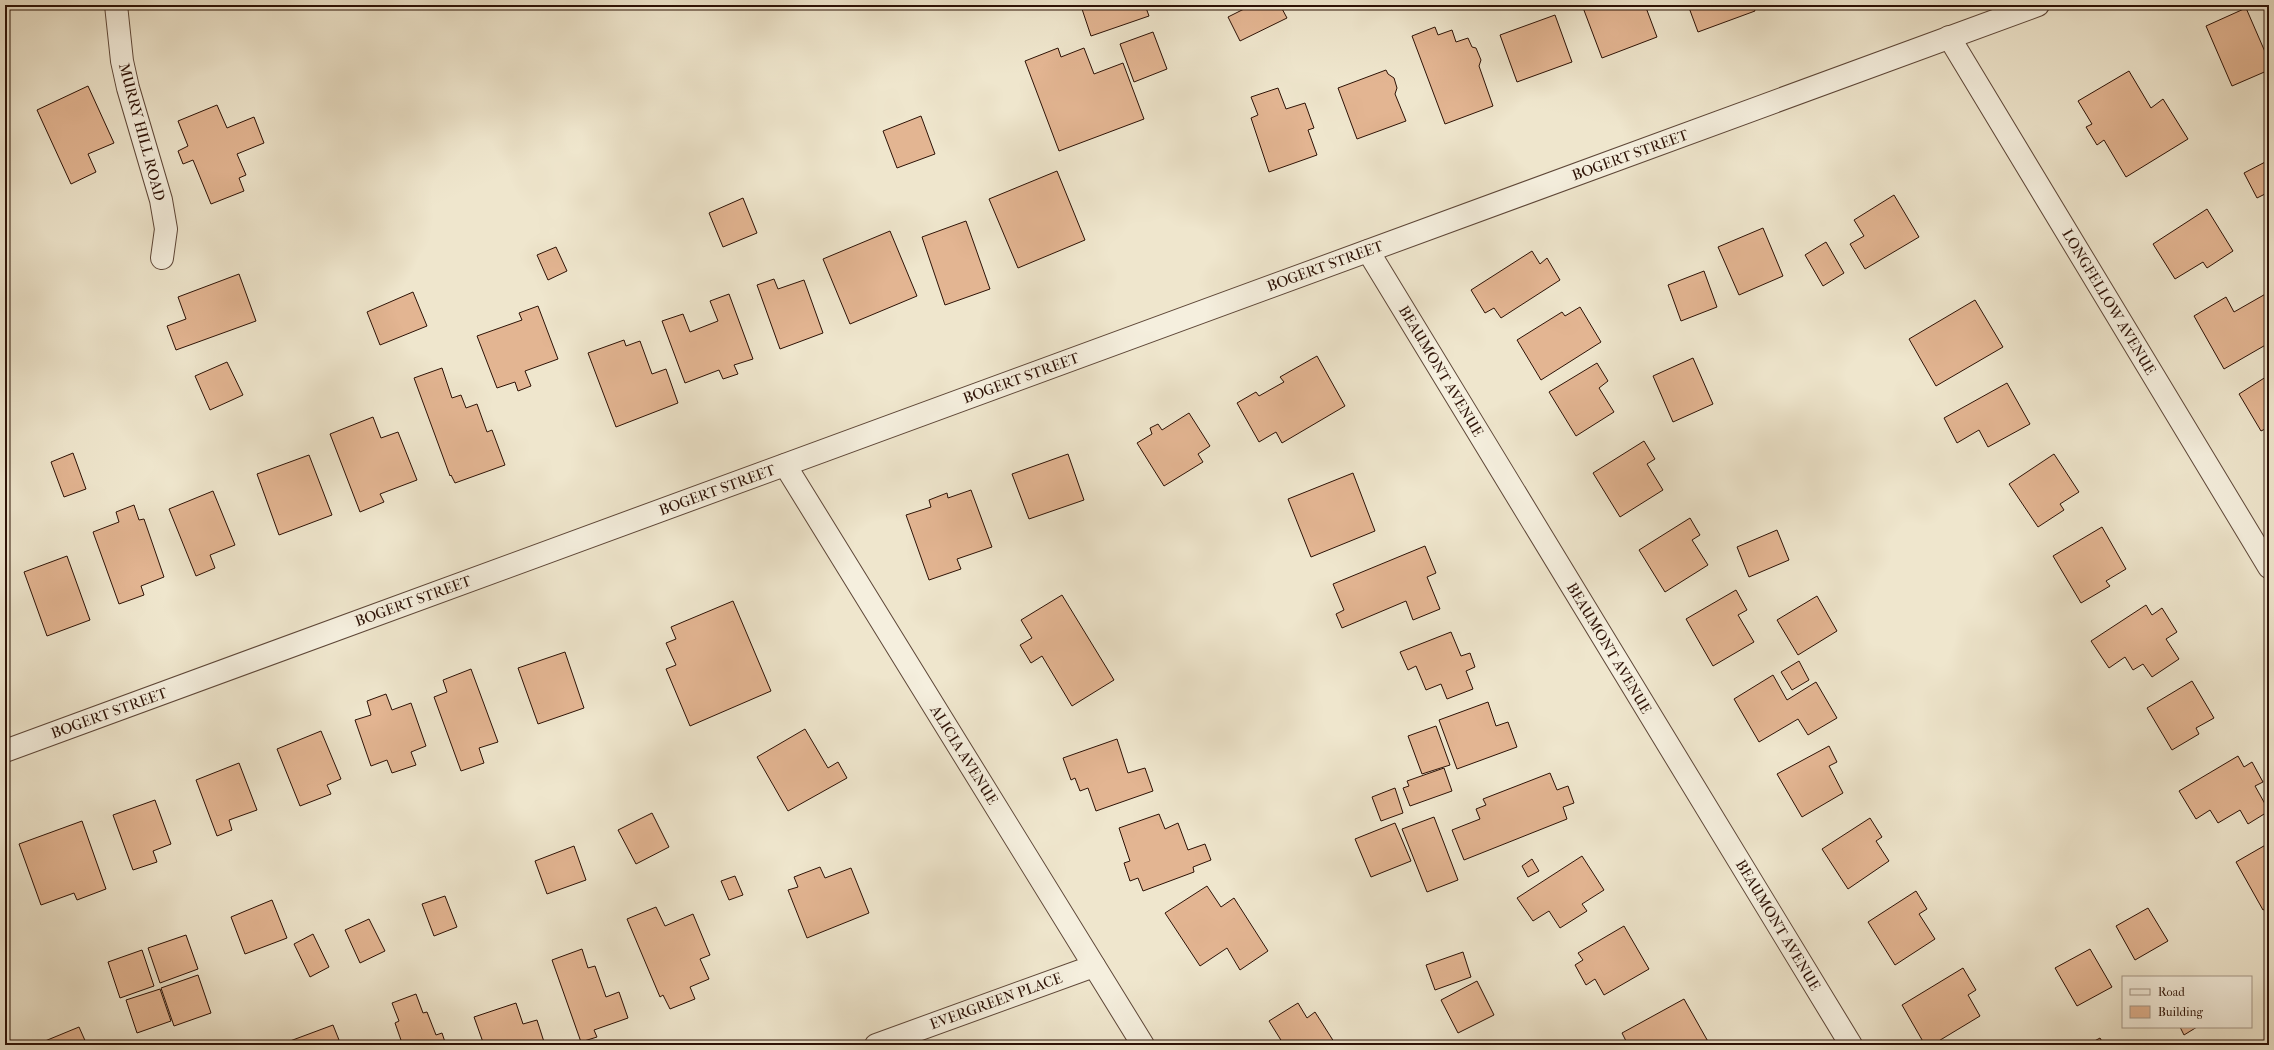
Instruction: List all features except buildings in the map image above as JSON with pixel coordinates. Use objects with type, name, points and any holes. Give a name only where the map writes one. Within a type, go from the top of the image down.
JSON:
[{"type":"street","name":"MURRY HILL ROAD","points":[[116,5],[122,61],[128,88],[161,200],[166,229],[162,258]]},
{"type":"street","name":"BOGERT STREET","points":[[5,751],[2038,5]]},
{"type":"street","name":"LONGFELLOW AVENUE","points":[[1949,38],[2269,567]]},
{"type":"street","name":"BEAUMONT AVENUE","points":[[1368,251],[1850,1045]]},
{"type":"street","name":"ALICIA AVENUE","points":[[785,465],[1143,1045]]},
{"type":"street","name":"EVERGREEN PLACE","points":[[876,1045],[1094,966]]}]
